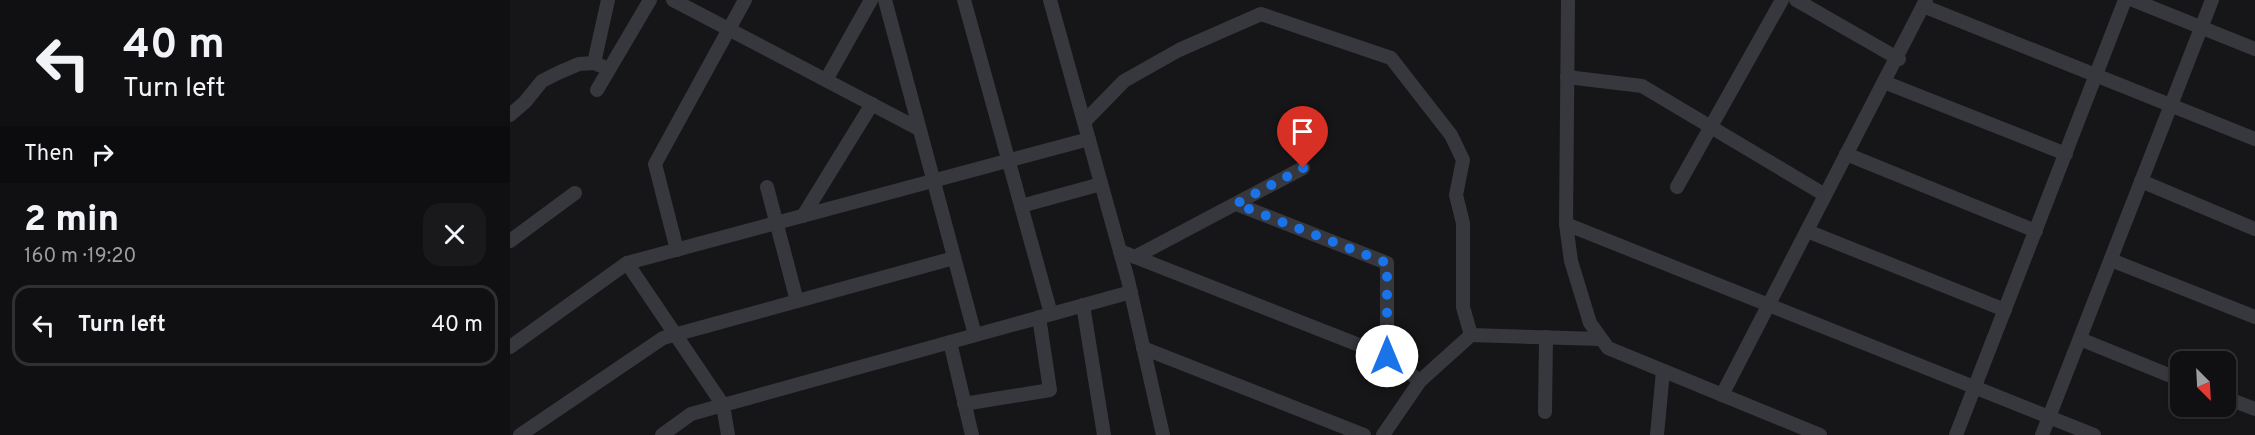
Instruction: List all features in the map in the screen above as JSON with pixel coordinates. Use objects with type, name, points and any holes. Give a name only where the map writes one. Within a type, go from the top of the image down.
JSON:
[{"type":"street","points":[[594,63],[608,0]]},
{"type":"street","points":[[597,90],[650,0]]},
{"type":"street","points":[[673,0],[919,129]]},
{"type":"street","points":[[677,250],[656,164],[745,0]]},
{"type":"street","points":[[825,80],[871,0]]},
{"type":"street","points":[[885,0],[975,335]]},
{"type":"street","points":[[964,0],[1021,206],[1045,316],[1050,390],[964,404]]},
{"type":"street","points":[[1050,0],[1131,292],[1163,435]]},
{"type":"street","points":[[1568,0],[1566,224],[1571,261],[1590,324],[1608,348],[1820,435]]},
{"type":"street","points":[[1677,186],[1782,0]]},
{"type":"street","points":[[1796,0],[1898,58]]},
{"type":"street","points":[[1956,435],[2125,0]]},
{"type":"street","points":[[2133,0],[2255,50]]},
{"type":"street","points":[[2042,435],[2212,0]]},
{"type":"street","points":[[1722,395],[1898,58],[1924,3],[2255,139]]},
{"type":"street","points":[[1084,123],[1124,81],[1179,50],[1261,14],[1391,58],[1451,135],[1462,160],[1456,195],[1463,224],[1463,307],[1471,335]]},
{"type":"street","points":[[510,115],[525,102],[542,81],[579,64],[594,63],[609,69]]},
{"type":"street","points":[[1567,77],[1642,86],[1825,195]]},
{"type":"street","points":[[1884,82],[2066,154]]},
{"type":"street","points":[[803,216],[872,104]]},
{"type":"street","points":[[510,347],[627,263],[1089,139]]},
{"type":"street","points":[[1846,154],[2036,231]]},
{"type":"street","points":[[1135,257],[1303,168]]},
{"type":"street","points":[[2141,181],[2255,228]]},
{"type":"street","points":[[1021,206],[1101,184]]},
{"type":"street","points":[[767,187],[797,301]]},
{"type":"street","points":[[510,241],[575,193]]},
{"type":"street","points":[[1236,204],[1387,263],[1387,356]]},
{"type":"street","points":[[1566,224],[2094,435]]},
{"type":"street","points":[[1807,231],[2005,310]]},
{"type":"street","points":[[1120,251],[1387,356],[1420,381]]},
{"type":"street","points":[[520,435],[663,338],[954,258]]},
{"type":"street","points":[[2111,260],[2255,317]]},
{"type":"street","points":[[627,263],[723,405],[728,435]]},
{"type":"street","points":[[662,435],[691,414],[1131,292]]},
{"type":"street","points":[[1083,305],[1104,435]]},
{"type":"street","points":[[1383,435],[1420,381],[1471,335],[1601,339]]},
{"type":"street","points":[[1545,412],[1546,337]]},
{"type":"street","points":[[2080,339],[2170,376]]},
{"type":"street","points":[[950,342],[972,435]]},
{"type":"street","points":[[1143,348],[1364,435]]},
{"type":"street","points":[[1657,435],[1663,371]]},
{"type":"street","points":[[2236,402],[2255,409]]},
{"type":"route","points":[[1303,168],[1236,204],[1387,263],[1387,356]]}]
